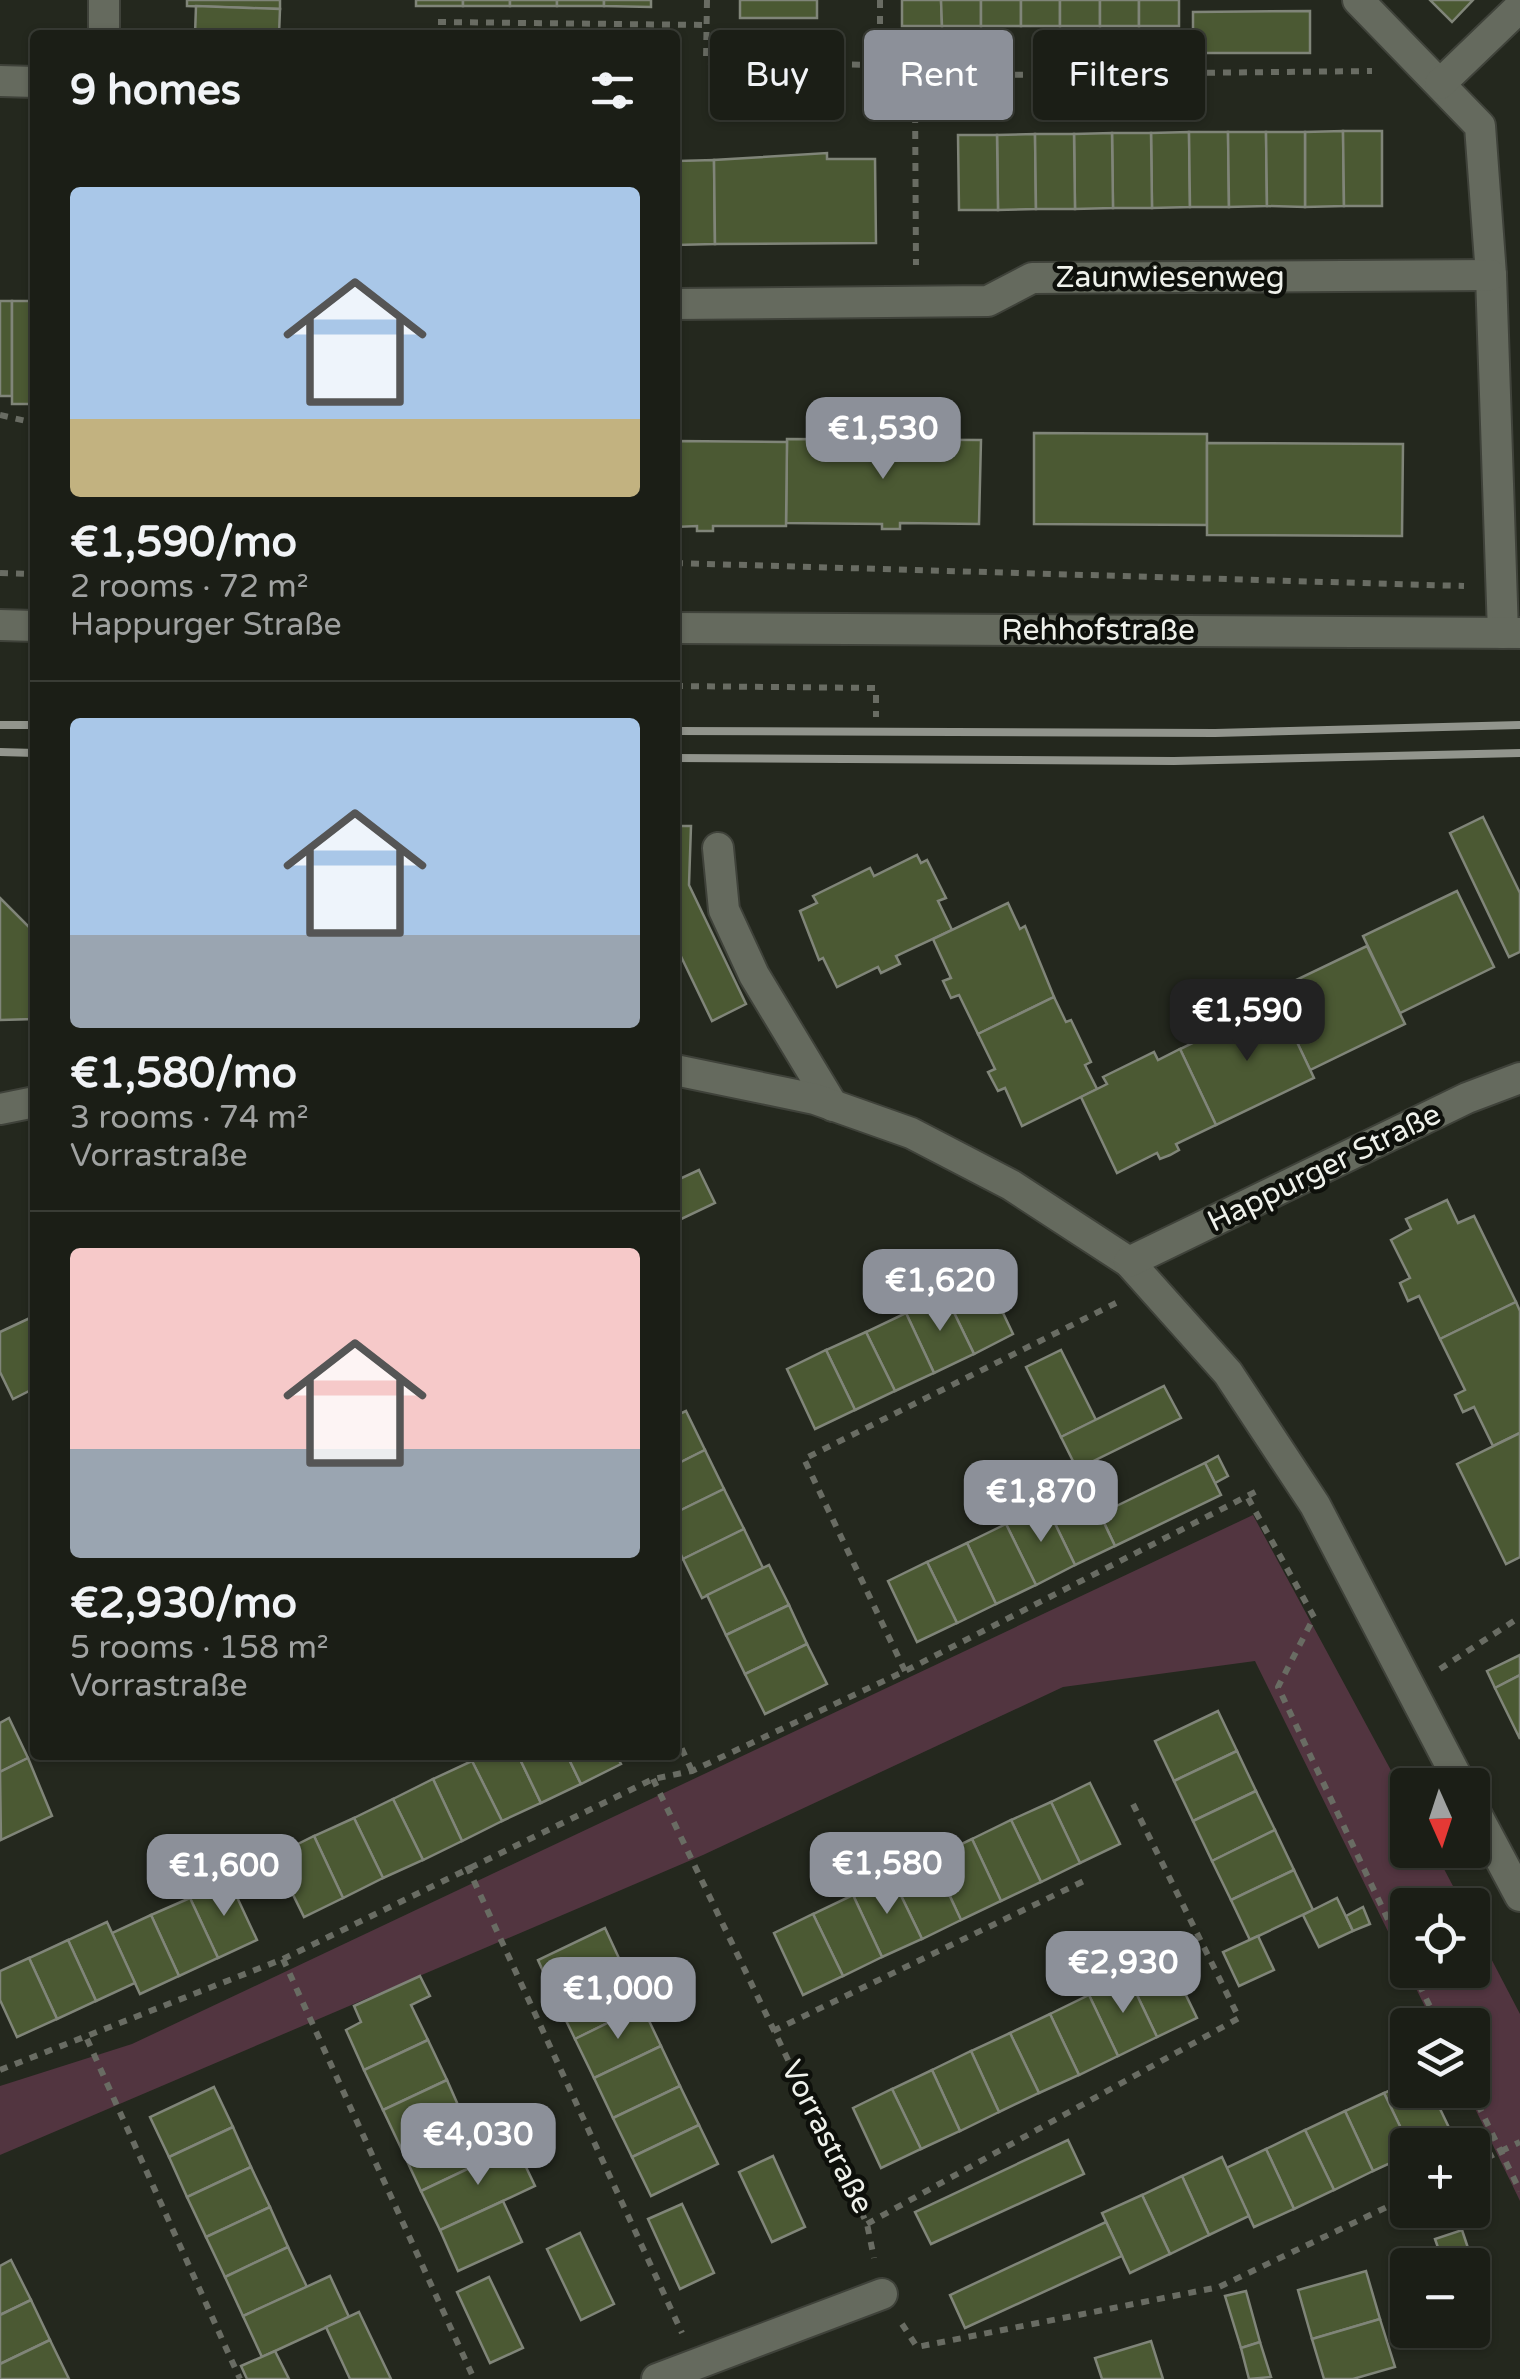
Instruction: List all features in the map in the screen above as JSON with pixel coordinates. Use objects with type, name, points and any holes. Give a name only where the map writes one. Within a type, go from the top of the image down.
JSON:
[{"type":"street","points":[[104,0],[104,30]]},
{"type":"street","points":[[1358,0],[1480,126],[1490,275],[1501,587],[1512,633]]},
{"type":"street","points":[[1440,84],[1520,7]]},
{"type":"street","points":[[0,81],[30,82]]},
{"type":"street","name":"Zaunwiesenweg","points":[[680,304],[988,301],[1032,278],[1490,275]]},
{"type":"street","points":[[0,625],[30,626]]},
{"type":"street","name":"Rehhofstraße","points":[[680,628],[1512,633]]},
{"type":"street","points":[[718,848],[724,910],[754,975],[833,1106]]},
{"type":"street","points":[[680,1071],[833,1106],[910,1133],[1010,1184],[1137,1271],[1228,1373],[1290,1467],[1351,1568],[1452,1768]]},
{"type":"street","name":"Happurger Straße","points":[[1137,1271],[1468,1098],[1520,1078]]},
{"type":"street","points":[[0,1110],[30,1103]]},
{"type":"street","points":[[1490,1840],[1520,1896]]},
{"type":"street","points":[[657,2379],[882,2294]]},
{"type":"path","points":[[707,0],[706,62],[864,65]]},
{"type":"path","points":[[880,0],[880,30]]},
{"type":"path","points":[[438,22],[707,25]]},
{"type":"path","points":[[1013,75],[1380,71],[1406,49]]},
{"type":"path","points":[[916,120],[916,301]]},
{"type":"path","points":[[0,415],[30,422]]},
{"type":"path","points":[[680,563],[1501,587]]},
{"type":"path","points":[[0,574],[30,574]]},
{"type":"path","points":[[680,686],[876,688],[876,717]]},
{"type":"path","points":[[905,1670],[804,1459],[1108,1310],[1137,1271]]},
{"type":"path","points":[[0,2070],[87,2039],[282,1959],[652,1779],[692,1771],[905,1670],[1248,1498],[1290,1467]]},
{"type":"path","points":[[1248,1498],[1314,1616],[1278,1688],[1390,1924]]},
{"type":"path","points":[[1410,1689],[1520,1617]]},
{"type":"path","points":[[680,1745],[692,1771]]},
{"type":"path","name":"Vorrastraße","points":[[652,1779],[867,2224],[1238,2018],[1131,1800]]},
{"type":"path","points":[[467,1866],[696,2364]]},
{"type":"path","points":[[774,2031],[1090,1878]]},
{"type":"path","points":[[282,1959],[474,2379]]},
{"type":"path","points":[[87,2039],[240,2379]]},
{"type":"path","points":[[1480,2108],[1520,2191]]},
{"type":"path","points":[[1490,2158],[1520,2142]]},
{"type":"path","points":[[882,2294],[918,2348],[1218,2287],[1390,2205]]},
{"type":"shaded area","points":[[1253,1515],[1390,1769],[1390,1868],[1443,1868],[1454,1888],[1390,1888],[1390,1936],[1255,1661],[1063,1687],[703,1855],[0,2155],[0,2086],[132,2044]]},
{"type":"shaded area","points":[[1490,1957],[1520,2014],[1520,2201],[1490,2139],[1490,2128],[1484,2128],[1475,2108],[1490,2108],[1490,2008],[1426,2008],[1416,1988],[1490,1988]]},
{"type":"building","points":[[187,0],[280,0],[280,9],[187,6]]},
{"type":"building","points":[[416,0],[463,0],[463,6],[416,6]]},
{"type":"building","points":[[463,0],[510,0],[510,6],[463,6]]},
{"type":"building","points":[[510,0],[557,0],[557,6],[510,6]]},
{"type":"building","points":[[557,0],[604,0],[604,6],[557,6]]},
{"type":"building","points":[[604,0],[651,0],[651,7],[604,6]]},
{"type":"building","points":[[740,0],[817,0],[817,18],[740,18]]},
{"type":"building","points":[[902,0],[941,0],[942,26],[902,26]]},
{"type":"building","points":[[941,0],[981,0],[981,26],[942,26]]},
{"type":"building","points":[[981,0],[1021,0],[1021,26],[981,26]]},
{"type":"building","points":[[1021,0],[1060,0],[1060,26],[1021,26]]},
{"type":"building","points":[[1060,0],[1100,0],[1100,26],[1060,26]]},
{"type":"building","points":[[1100,0],[1139,0],[1139,26],[1100,26]]},
{"type":"building","points":[[1139,0],[1179,0],[1179,26],[1139,26]]},
{"type":"building","points":[[1430,0],[1473,0],[1452,22]]},
{"type":"building","points":[[196,6],[280,9],[279,30],[195,30]]},
{"type":"building","points":[[1310,11],[1310,53],[1205,53],[1205,30],[1193,30],[1193,12]]},
{"type":"building","points":[[1343,131],[1344,206],[1305,207],[1305,132]]},
{"type":"building","points":[[1343,131],[1382,131],[1382,206],[1344,206]]},
{"type":"building","points":[[1189,132],[1190,207],[1152,208],[1151,133]]},
{"type":"building","points":[[1189,132],[1228,132],[1229,207],[1190,207]]},
{"type":"building","points":[[1228,132],[1266,132],[1267,206],[1229,207]]},
{"type":"building","points":[[1266,132],[1305,132],[1305,207],[1267,206]]},
{"type":"building","points":[[1112,133],[1151,133],[1152,208],[1113,208]]},
{"type":"building","points":[[1112,133],[1113,208],[1075,209],[1074,134]]},
{"type":"building","points":[[1035,134],[1036,209],[998,210],[997,135]]},
{"type":"building","points":[[1035,134],[1074,134],[1075,209],[1036,209]]},
{"type":"building","points":[[958,135],[997,135],[998,210],[959,210]]},
{"type":"building","points":[[827,153],[827,159],[875,159],[876,243],[715,244],[714,160]]},
{"type":"building","points":[[714,160],[715,244],[680,245],[680,161]]},
{"type":"building","points":[[0,301],[12,301],[12,396],[0,396]]},
{"type":"building","points":[[12,301],[30,301],[30,404],[12,404]]},
{"type":"building","points":[[1034,433],[1207,434],[1207,525],[1034,524]]},
{"type":"building","points":[[787,439],[981,440],[979,524],[900,523],[900,529],[882,529],[882,524],[786,523]]},
{"type":"building","points":[[680,441],[787,442],[786,526],[713,526],[713,531],[697,531],[697,526],[680,527]]},
{"type":"building","points":[[1207,443],[1403,444],[1402,536],[1207,535]]},
{"type":"building","points":[[1483,817],[1520,893],[1520,952],[1509,957],[1450,833]]},
{"type":"building","points":[[680,826],[691,826],[689,885],[746,1004],[712,1021],[680,954]]},
{"type":"building","points":[[917,855],[921,863],[927,860],[946,898],[938,901],[952,930],[896,956],[900,964],[881,973],[878,967],[837,987],[823,958],[819,960],[800,911],[817,903],[813,896],[870,868],[874,876]]},
{"type":"building","points":[[1457,891],[1494,967],[1400,1013],[1363,936]]},
{"type":"building","points":[[0,898],[30,928],[30,1019],[0,1020]]},
{"type":"building","points":[[1008,903],[1020,929],[1025,926],[1054,997],[978,1034],[959,995],[951,998],[943,981],[951,978],[933,939]]},
{"type":"building","points":[[1367,946],[1405,1024],[1310,1070],[1273,991]]},
{"type":"building","points":[[1054,997],[1066,1022],[1071,1020],[1091,1062],[1085,1065],[1097,1089],[1022,1126],[1005,1088],[998,1091],[988,1072],[995,1069],[978,1034]]},
{"type":"building","points":[[1278,1002],[1314,1078],[1216,1125],[1180,1049]]},
{"type":"building","points":[[1180,1049],[1216,1125],[1176,1144],[1179,1150],[1170,1155],[1160,1159],[1157,1153],[1117,1173],[1081,1097],[1107,1084],[1103,1077],[1154,1052],[1158,1060]]},
{"type":"building","points":[[699,1170],[715,1203],[680,1220],[680,1179]]},
{"type":"building","points":[[1447,1200],[1458,1223],[1474,1216],[1516,1302],[1440,1339],[1419,1296],[1408,1301],[1400,1283],[1410,1278],[1391,1240],[1411,1229],[1406,1219]]},
{"type":"building","points":[[985,1275],[1013,1334],[974,1354],[945,1294]]},
{"type":"building","points":[[945,1294],[974,1354],[934,1373],[906,1313]]},
{"type":"building","points":[[1516,1302],[1520,1311],[1520,1433],[1493,1446],[1474,1407],[1463,1412],[1455,1395],[1465,1390],[1440,1339]]},
{"type":"building","points":[[906,1313],[934,1373],[895,1391],[866,1332]]},
{"type":"building","points":[[30,1318],[30,1390],[13,1399],[0,1372],[0,1332]]},
{"type":"building","points":[[866,1332],[895,1391],[855,1410],[826,1350]]},
{"type":"building","points":[[826,1350],[855,1410],[815,1429],[787,1369]]},
{"type":"building","points":[[1061,1350],[1096,1420],[1061,1437],[1026,1367]]},
{"type":"building","points":[[1164,1386],[1181,1418],[1077,1469],[1061,1437]]},
{"type":"building","points":[[686,1411],[705,1450],[680,1462],[680,1414]]},
{"type":"building","points":[[1520,1433],[1520,1557],[1506,1564],[1457,1464]]},
{"type":"building","points":[[705,1450],[724,1489],[680,1511],[680,1462]]},
{"type":"building","points":[[1218,1456],[1228,1476],[1215,1483],[1205,1463]]},
{"type":"building","points":[[1205,1463],[1221,1495],[1115,1546],[1100,1514]]},
{"type":"building","points":[[1086,1485],[1115,1546],[1075,1565],[1046,1505]]},
{"type":"building","points":[[724,1489],[744,1529],[683,1559],[680,1511]]},
{"type":"building","points":[[1046,1505],[1075,1565],[1036,1585],[1006,1524]]},
{"type":"building","points":[[1006,1524],[1036,1585],[996,1604],[967,1543]]},
{"type":"building","points":[[744,1529],[763,1568],[702,1598],[683,1559]]},
{"type":"building","points":[[967,1543],[996,1604],[957,1623],[927,1562]]},
{"type":"building","points":[[927,1562],[957,1623],[917,1642],[888,1581]]},
{"type":"building","points":[[769,1565],[789,1605],[726,1635],[707,1595]]},
{"type":"building","points":[[789,1605],[807,1644],[745,1674],[726,1635]]},
{"type":"building","points":[[807,1644],[827,1684],[765,1714],[745,1674]]},
{"type":"building","points":[[1520,1655],[1520,1675],[1495,1688],[1487,1671]]},
{"type":"building","points":[[1520,1675],[1520,1739],[1495,1688]]},
{"type":"building","points":[[1218,1711],[1237,1751],[1174,1781],[1155,1741]]},
{"type":"building","points":[[9,1718],[28,1758],[0,1772],[0,1723]]},
{"type":"building","points":[[1237,1751],[1256,1791],[1193,1821],[1174,1781]]},
{"type":"building","points":[[28,1758],[52,1816],[1,1840],[0,1772]]},
{"type":"building","points":[[520,1760],[541,1803],[502,1821],[472,1761]]},
{"type":"building","points":[[520,1760],[569,1760],[581,1784],[541,1803]]},
{"type":"building","points":[[569,1760],[619,1760],[621,1764],[581,1784]]},
{"type":"building","points":[[472,1761],[502,1821],[462,1841],[433,1779]]},
{"type":"building","points":[[433,1779],[462,1841],[423,1860],[393,1799]]},
{"type":"building","points":[[1090,1783],[1120,1844],[1080,1863],[1051,1802]]},
{"type":"building","points":[[1256,1791],[1275,1830],[1212,1861],[1193,1821]]},
{"type":"building","points":[[393,1799],[423,1860],[383,1878],[354,1818]]},
{"type":"building","points":[[1051,1802],[1080,1863],[1041,1882],[1011,1820]]},
{"type":"building","points":[[354,1818],[383,1878],[343,1898],[314,1836]]},
{"type":"building","points":[[1011,1820],[1041,1882],[1001,1901],[972,1839]]},
{"type":"building","points":[[1275,1830],[1294,1870],[1231,1900],[1212,1861]]},
{"type":"building","points":[[314,1836],[343,1898],[304,1917],[274,1856]]},
{"type":"building","points":[[972,1839],[1001,1901],[961,1920],[932,1858]]},
{"type":"building","points":[[932,1858],[961,1920],[922,1939],[892,1877]]},
{"type":"building","points":[[1294,1870],[1313,1910],[1250,1940],[1231,1900]]},
{"type":"building","points":[[892,1877],[922,1939],[882,1957],[853,1895]]},
{"type":"building","points":[[229,1880],[257,1940],[218,1958],[190,1898]]},
{"type":"building","points":[[853,1895],[882,1957],[843,1976],[813,1914]]},
{"type":"building","points":[[190,1898],[218,1958],[179,1976],[151,1915]]},
{"type":"building","points":[[1337,1898],[1353,1931],[1319,1947],[1303,1915]]},
{"type":"building","points":[[1363,1907],[1370,1924],[1353,1931],[1346,1916]]},
{"type":"building","points":[[813,1914],[843,1976],[803,1995],[774,1933]]},
{"type":"building","points":[[151,1915],[179,1976],[140,1994],[112,1933]]},
{"type":"building","points":[[107,1922],[135,1983],[96,2001],[68,1940]]},
{"type":"building","points":[[605,1928],[623,1967],[556,2000],[538,1960]]},
{"type":"building","points":[[1258,1936],[1274,1970],[1239,1986],[1223,1952]]},
{"type":"building","points":[[68,1940],[96,2001],[57,2019],[29,1958]]},
{"type":"building","points":[[29,1958],[57,2019],[17,2037],[0,2000],[0,1971]]},
{"type":"building","points":[[1168,1958],[1197,2018],[1157,2037],[1128,1976]]},
{"type":"building","points":[[623,1967],[642,2006],[575,2039],[556,2000]]},
{"type":"building","points":[[420,1976],[430,1996],[411,2005],[428,2040],[364,2070],[346,2030],[361,2022],[354,2006]]},
{"type":"building","points":[[1128,1976],[1157,2037],[1118,2056],[1089,1995]]},
{"type":"building","points":[[1089,1995],[1118,2056],[1079,2075],[1050,2014]]},
{"type":"building","points":[[642,2006],[661,2046],[594,2078],[575,2039]]},
{"type":"building","points":[[1050,2014],[1079,2075],[1039,2093],[1010,2033]]},
{"type":"building","points":[[1010,2033],[1039,2093],[999,2112],[971,2051]]},
{"type":"building","points":[[428,2040],[447,2080],[383,2110],[364,2070]]},
{"type":"building","points":[[661,2046],[680,2086],[613,2118],[594,2078]]},
{"type":"building","points":[[971,2051],[999,2112],[960,2131],[932,2070]]},
{"type":"building","points":[[932,2070],[960,2131],[921,2149],[892,2089]]},
{"type":"building","points":[[447,2080],[465,2121],[402,2150],[383,2110]]},
{"type":"building","points":[[680,2086],[699,2125],[632,2157],[613,2118]]},
{"type":"building","points":[[214,2087],[233,2127],[169,2157],[150,2117]]},
{"type":"building","points":[[892,2089],[921,2149],[881,2168],[853,2108]]},
{"type":"building","points":[[1384,2093],[1401,2128],[1390,2128],[1390,2163],[1373,2171],[1345,2111]]},
{"type":"building","points":[[1391,2108],[1440,2108],[1449,2128],[1401,2128]]},
{"type":"building","points":[[1345,2111],[1373,2171],[1334,2190],[1305,2130]]},
{"type":"building","points":[[465,2121],[484,2161],[421,2191],[402,2150]]},
{"type":"building","points":[[699,2125],[718,2164],[651,2196],[632,2157]]},
{"type":"building","points":[[233,2127],[251,2167],[187,2197],[169,2157]]},
{"type":"building","points":[[1305,2130],[1334,2190],[1294,2209],[1266,2149]]},
{"type":"building","points":[[1068,2140],[1084,2174],[931,2244],[915,2212]]},
{"type":"building","points":[[516,2146],[535,2186],[440,2230],[421,2191]]},
{"type":"building","points":[[1266,2149],[1294,2209],[1254,2227],[1226,2168]]},
{"type":"building","points":[[773,2156],[805,2227],[772,2242],[739,2172]]},
{"type":"building","points":[[1222,2157],[1249,2216],[1209,2235],[1182,2176]]},
{"type":"building","points":[[251,2167],[270,2207],[206,2237],[187,2197]]},
{"type":"building","points":[[1182,2176],[1209,2235],[1170,2254],[1142,2195]]},
{"type":"building","points":[[1142,2195],[1170,2254],[1130,2273],[1102,2213]]},
{"type":"building","points":[[503,2201],[522,2242],[458,2271],[440,2230]]},
{"type":"building","points":[[682,2204],[714,2273],[680,2289],[648,2219]]},
{"type":"building","points":[[270,2207],[288,2247],[225,2277],[206,2237]]},
{"type":"building","points":[[1106,2222],[1122,2256],[965,2328],[950,2295]]},
{"type":"building","points":[[1462,2230],[1468,2248],[1438,2248],[1435,2239]]},
{"type":"building","points":[[580,2233],[614,2304],[581,2320],[547,2249]]},
{"type":"building","points":[[288,2247],[307,2287],[243,2316],[225,2277]]},
{"type":"building","points":[[11,2260],[31,2300],[0,2315],[0,2266]]},
{"type":"building","points":[[1366,2271],[1380,2319],[1312,2339],[1298,2290]]},
{"type":"building","points":[[330,2276],[349,2317],[262,2357],[243,2316]]},
{"type":"building","points":[[489,2277],[523,2348],[490,2363],[457,2292]]},
{"type":"building","points":[[1246,2291],[1260,2342],[1241,2348],[1225,2296]]},
{"type":"building","points":[[31,2300],[50,2340],[0,2364],[0,2315]]},
{"type":"building","points":[[359,2312],[391,2379],[350,2379],[326,2327]]},
{"type":"building","points":[[1380,2319],[1395,2367],[1353,2379],[1324,2379],[1312,2339]]},
{"type":"building","points":[[50,2340],[69,2379],[0,2379],[0,2364]]},
{"type":"building","points":[[1151,2341],[1163,2379],[1102,2379],[1095,2358]]},
{"type":"building","points":[[1260,2342],[1271,2377],[1249,2379],[1241,2348]]},
{"type":"building","points":[[275,2351],[289,2379],[247,2379],[241,2366]]},
{"type":"railway","points":[[0,725],[30,725]]},
{"type":"railway","points":[[680,731],[1215,733],[1520,725]]},
{"type":"railway","points":[[0,752],[30,753]]},
{"type":"railway","points":[[680,758],[1174,761],[1520,753]]}]
